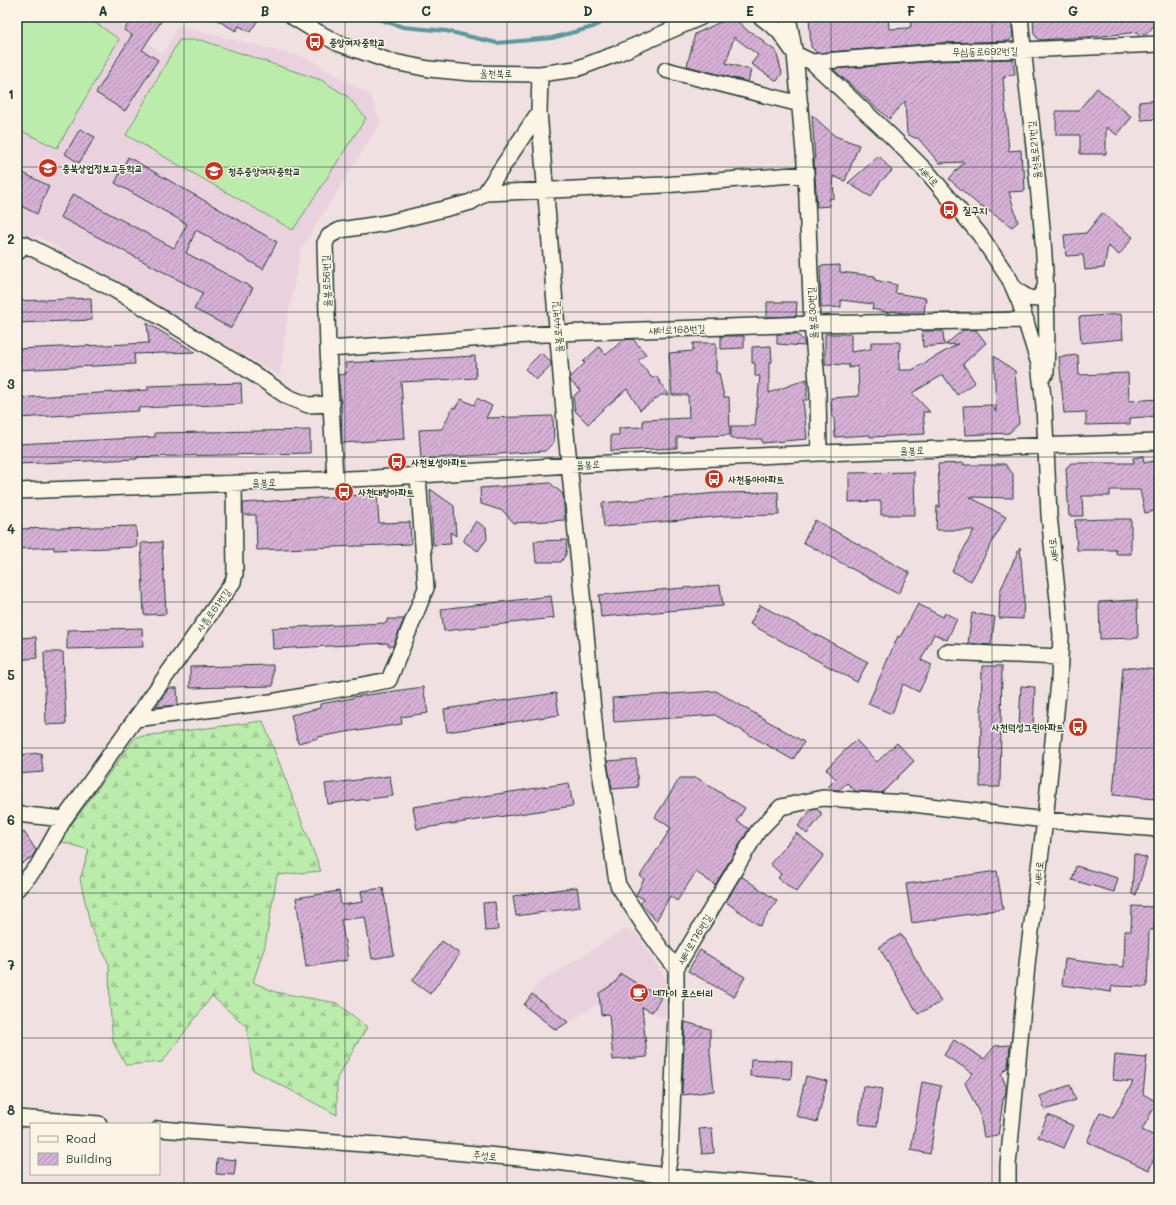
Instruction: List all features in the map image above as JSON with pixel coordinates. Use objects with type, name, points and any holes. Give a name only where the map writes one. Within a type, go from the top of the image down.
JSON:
[{"type":"street","name":"율천북로","points":[[293,17],[340,44],[389,61],[429,70],[471,73],[540,74],[576,69],[616,54],[700,17]]},
{"type":"street","name":"새터로","points":[[761,17],[778,30],[795,54],[812,62],[892,137],[929,174],[980,235],[1014,288],[1026,320],[1039,364],[1045,422],[1049,515],[1060,629],[1060,657],[1059,682],[1045,820],[1027,970],[1008,1165],[1008,1188]]},
{"type":"street","name":"율봉로30번길","points":[[788,17],[795,54],[806,174],[812,324],[818,393],[819,453]]},
{"type":"street","name":"율천북로21번길","points":[[1020,17],[1046,284],[1047,362],[1045,422]]},
{"type":"street","name":"무심동로692번길","points":[[812,62],[939,52],[1159,44]]},
{"type":"street","points":[[666,70],[800,104]]},
{"type":"street","name":"율봉로44번길","points":[[540,74],[539,112],[597,754],[618,885],[643,924],[676,968]]},
{"type":"street","points":[[485,193],[539,112]]},
{"type":"street","points":[[546,190],[663,185],[806,174]]},
{"type":"street","name":"율봉로56번길","points":[[335,479],[328,350],[325,243],[329,236],[340,230],[387,223],[472,202],[485,193],[546,190]]},
{"type":"street","points":[[17,253],[24,244],[115,290],[242,366],[288,397],[308,406],[332,404]]},
{"type":"street","points":[[1014,288],[1028,298],[1034,299],[1043,293],[1046,284]]},
{"type":"street","name":"새터로168번길","points":[[328,350],[558,333],[812,324],[1026,320]]},
{"type":"street","name":"율봉로","points":[[17,491],[418,476],[570,465],[819,453],[1159,442]]},
{"type":"street","points":[[134,719],[270,702],[389,680],[426,588],[418,476]]},
{"type":"street","name":"사뜸로61번길","points":[[17,889],[37,867],[64,819],[233,582],[235,574],[234,483]]},
{"type":"street","points":[[946,652],[1060,657]]},
{"type":"street","name":"새터로176번길","points":[[665,1182],[670,1155],[676,1016],[676,968],[758,831],[781,807],[823,798],[905,803],[1045,820]]},
{"type":"street","points":[[17,814],[64,819]]},
{"type":"street","points":[[1045,820],[1159,829]]},
{"type":"street","points":[[17,1118],[86,1123]]},
{"type":"street","name":"주성로","points":[[160,1129],[386,1145],[541,1160],[665,1182],[683,1178],[810,1188]]},
{"type":"shaded area","name":"청주중앙여자중학교","points":[[17,17],[112,17],[163,54],[178,26],[307,58],[370,95],[381,122],[301,249],[287,321],[280,376],[36,235],[17,261]]},
{"type":"shaded area","points":[[623,930],[635,931],[666,979],[666,1017],[659,1017],[617,992],[555,1031],[522,1005],[539,983]]},
{"type":"green space","points":[[17,17],[87,17],[119,39],[57,148],[17,129]]},
{"type":"green space","points":[[179,40],[201,40],[321,80],[347,96],[366,118],[293,230],[126,135]]},
{"type":"green space","points":[[263,721],[321,871],[277,875],[265,946],[253,982],[275,992],[337,1003],[367,1027],[337,1078],[337,1115],[253,1070],[247,1027],[212,996],[162,1062],[126,1065],[113,1042],[109,964],[91,928],[80,879],[89,850],[59,841],[136,737]]},
{"type":"building","points":[[133,17],[164,17],[142,50],[158,60],[125,111],[96,93],[132,35],[124,30]]},
{"type":"building","points":[[212,17],[260,17],[250,32],[239,26],[236,31]]},
{"type":"building","points":[[733,17],[749,32],[750,31],[776,51],[782,73],[777,81],[751,64],[758,55],[734,37],[726,63],[751,70],[748,82],[687,66],[695,34]]},
{"type":"building","points":[[809,17],[888,17],[889,29],[911,27],[910,17],[1011,17],[1013,36],[1009,41],[939,43],[817,53],[811,47]]},
{"type":"building","points":[[1033,17],[1159,17],[1159,19],[1147,34],[1138,35],[1138,32],[1039,40],[1034,34]]},
{"type":"building","points":[[1013,59],[1015,75],[1004,76],[1005,78],[1003,78],[1009,151],[1021,150],[1025,191],[1009,192],[1018,222],[1012,227],[982,206],[981,207],[949,179],[964,162],[939,163],[918,138],[907,134],[905,101],[889,119],[833,69],[939,61]]},
{"type":"building","points":[[1097,88],[1132,117],[1117,135],[1106,127],[1106,154],[1080,154],[1080,135],[1056,135],[1056,111],[1078,111]]},
{"type":"building","points":[[1159,100],[1159,119],[1141,120],[1139,102]]},
{"type":"building","points":[[812,115],[835,136],[859,145],[845,181],[833,176],[834,198],[829,199],[830,206],[817,207]]},
{"type":"building","points":[[80,129],[95,137],[79,163],[65,154]]},
{"type":"building","points":[[879,156],[892,171],[880,182],[871,197],[848,183]]},
{"type":"building","points":[[128,157],[277,242],[263,269],[196,230],[186,253],[253,288],[231,328],[194,309],[203,293],[60,217],[73,194],[174,248],[187,224],[115,183]]},
{"type":"building","points":[[17,170],[49,186],[37,214],[17,204]]},
{"type":"building","points":[[1102,213],[1133,237],[1119,255],[1108,246],[1104,268],[1085,270],[1083,255],[1066,256],[1064,235],[1086,233]]},
{"type":"building","points":[[840,265],[840,272],[875,276],[875,280],[897,285],[895,293],[926,298],[924,313],[904,313],[891,311],[890,313],[872,309],[873,304],[841,300],[841,307],[821,308],[820,266]]},
{"type":"building","points":[[91,298],[92,320],[17,323],[17,301]]},
{"type":"building","points":[[767,302],[797,302],[796,316],[767,317]]},
{"type":"building","points":[[1121,314],[1123,339],[1081,343],[1079,317]]},
{"type":"building","points":[[147,323],[195,352],[134,354],[135,364],[17,370],[17,349],[149,343]]},
{"type":"building","points":[[963,330],[976,330],[986,343],[963,364],[975,382],[957,395],[943,375],[912,393],[930,412],[923,412],[925,434],[835,437],[831,398],[859,396],[858,366],[849,368],[849,365],[825,364],[825,334],[851,334],[851,352],[871,349],[871,342],[900,342],[899,370],[912,370],[958,344],[945,345]]},
{"type":"building","points":[[922,331],[943,331],[944,345],[923,347]]},
{"type":"building","points":[[777,334],[797,334],[804,341],[805,346],[777,344]]},
{"type":"building","points":[[721,336],[744,336],[744,348],[721,349]]},
{"type":"building","points":[[633,339],[646,354],[638,361],[652,378],[656,376],[669,395],[661,395],[640,410],[627,389],[588,424],[575,411],[573,397],[580,390],[570,381],[570,378],[585,363],[583,362],[599,347],[606,355],[623,340]]},
{"type":"building","points":[[693,343],[716,343],[716,373],[719,373],[724,397],[729,397],[730,435],[677,437],[677,448],[611,451],[611,435],[619,435],[619,428],[643,427],[643,420],[689,418],[688,395],[672,395],[669,353],[693,351]]},
{"type":"building","points":[[771,346],[772,362],[769,362],[769,393],[807,379],[807,400],[803,400],[807,439],[762,443],[762,439],[731,439],[731,426],[755,426],[760,376],[755,376],[755,363],[752,363],[752,347]]},
{"type":"building","points":[[541,353],[551,362],[551,365],[536,380],[525,369]]},
{"type":"building","points":[[1078,355],[1079,375],[1128,373],[1129,401],[1159,399],[1159,416],[1130,418],[1130,424],[1086,425],[1086,412],[1064,413],[1059,357]]},
{"type":"building","points":[[475,356],[476,378],[401,382],[405,439],[342,443],[341,403],[338,375],[346,374],[345,363]]},
{"type":"building","points":[[994,356],[1015,371],[1019,424],[1009,433],[965,435],[963,406],[992,405],[996,412]]},
{"type":"building","points":[[241,383],[242,404],[138,408],[139,411],[17,418],[17,398],[148,390],[148,386]]},
{"type":"building","points":[[477,398],[492,406],[486,418],[553,416],[554,442],[545,451],[421,459],[419,430],[442,429],[453,407],[455,408],[461,399],[474,405]]},
{"type":"building","points":[[310,430],[310,453],[137,457],[137,459],[17,464],[17,444],[155,437],[155,433]]},
{"type":"building","points":[[1143,456],[1144,463],[1159,460],[1159,510],[1145,513],[1140,490],[1110,490],[1110,496],[1082,496],[1083,516],[1069,516],[1066,468],[1071,463],[1134,463],[1133,458]]},
{"type":"building","points":[[964,463],[964,465],[1005,464],[1013,474],[1013,498],[970,497],[1006,517],[971,581],[952,571],[974,530],[936,530],[937,506],[940,507],[938,464]]},
{"type":"building","points":[[914,472],[915,515],[881,515],[881,501],[849,502],[849,473]]},
{"type":"building","points":[[550,483],[563,494],[565,520],[514,523],[503,511],[481,504],[480,488]]},
{"type":"building","points":[[430,489],[454,506],[456,536],[450,532],[451,544],[433,545]]},
{"type":"building","points":[[778,492],[779,515],[725,516],[604,527],[602,503],[718,493]]},
{"type":"building","points":[[377,494],[379,523],[410,522],[411,544],[257,550],[256,515],[243,515],[243,503]]},
{"type":"building","points":[[1131,519],[1131,554],[1116,554],[1116,550],[1077,550],[1075,520]]},
{"type":"building","points":[[815,520],[910,573],[898,594],[803,542]]},
{"type":"building","points":[[476,521],[486,528],[487,539],[478,551],[463,541]]},
{"type":"building","points":[[136,526],[137,547],[54,550],[54,547],[17,549],[17,529]]},
{"type":"building","points":[[567,540],[566,554],[561,562],[536,562],[534,541]]},
{"type":"building","points":[[162,542],[166,614],[144,615],[141,543]]},
{"type":"building","points":[[1020,547],[1024,596],[1023,619],[999,618],[1000,591]]},
{"type":"building","points":[[720,585],[723,606],[601,617],[599,595]]},
{"type":"building","points":[[551,596],[554,618],[444,631],[441,609]]},
{"type":"building","points":[[1137,600],[1138,638],[1100,639],[1099,602]]},
{"type":"building","points":[[918,604],[943,617],[945,613],[957,619],[947,640],[934,634],[921,660],[932,665],[919,692],[903,684],[892,714],[868,704],[898,636],[900,637]]},
{"type":"building","points":[[760,605],[868,662],[857,682],[750,624]]},
{"type":"building","points":[[972,613],[995,617],[991,645],[968,643]]},
{"type":"building","points":[[387,619],[404,619],[393,646],[388,646],[388,643],[273,649],[272,628],[387,623]]},
{"type":"building","points":[[142,628],[143,647],[67,649],[67,630]]},
{"type":"building","points":[[36,637],[37,658],[17,660],[17,638]]},
{"type":"building","points":[[44,652],[63,652],[66,724],[46,725]]},
{"type":"building","points":[[273,665],[273,686],[190,688],[190,667]]},
{"type":"building","points":[[982,666],[1002,666],[1000,787],[980,787]]},
{"type":"building","points":[[1123,667],[1159,670],[1159,749],[1155,799],[1113,795]]},
{"type":"building","points":[[1021,686],[1035,687],[1033,728],[1019,727]]},
{"type":"building","points":[[423,687],[428,713],[401,717],[402,724],[318,737],[298,743],[291,715],[320,708],[320,704],[353,697]]},
{"type":"building","points":[[169,688],[177,688],[178,705],[156,707]]},
{"type":"building","points":[[716,691],[804,742],[793,760],[715,715],[614,722],[612,698]]},
{"type":"building","points":[[556,693],[559,715],[447,732],[444,709]]},
{"type":"building","points":[[856,740],[877,762],[897,743],[914,761],[882,793],[855,791],[847,783],[839,790],[826,789],[836,779],[826,769]]},
{"type":"building","points":[[41,753],[43,772],[17,774],[17,755]]},
{"type":"building","points":[[636,759],[638,787],[612,789],[607,761]]},
{"type":"building","points":[[390,776],[393,796],[328,804],[325,784]]},
{"type":"building","points":[[680,778],[697,778],[745,808],[737,821],[749,829],[715,885],[696,872],[677,901],[670,896],[656,921],[641,903],[644,899],[636,895],[644,879],[640,876],[671,828],[655,817]]},
{"type":"building","points":[[569,783],[573,806],[417,829],[413,807]]},
{"type":"building","points":[[816,809],[821,812],[821,816],[807,834],[798,826],[811,810]]},
{"type":"building","points":[[24,832],[36,850],[33,856],[17,867],[17,836]]},
{"type":"building","points":[[796,833],[824,855],[796,892],[778,878],[781,874],[770,864]]},
{"type":"building","points":[[1134,854],[1147,858],[1136,895],[1132,894]]},
{"type":"building","points":[[1076,866],[1118,878],[1114,892],[1072,880]]},
{"type":"building","points":[[997,871],[1003,909],[912,923],[906,884]]},
{"type":"building","points":[[741,876],[777,901],[760,926],[726,902]]},
{"type":"building","points":[[577,887],[580,907],[516,916],[513,896]]},
{"type":"building","points":[[383,888],[394,955],[372,959],[365,917],[341,920],[348,960],[306,967],[296,898],[339,891],[341,905],[363,902],[361,891]]},
{"type":"building","points":[[495,902],[498,930],[485,931],[483,903]]},
{"type":"building","points":[[1132,906],[1155,907],[1154,930],[1149,930],[1147,987],[1112,986],[1111,992],[1062,985],[1065,959],[1124,967],[1125,931],[1131,931]]},
{"type":"building","points":[[901,934],[941,1002],[918,1014],[879,947]]},
{"type":"building","points":[[442,941],[460,954],[430,994],[412,981]]},
{"type":"building","points":[[700,950],[745,977],[734,997],[688,971]]},
{"type":"building","points":[[621,974],[661,998],[652,1012],[642,1007],[647,1057],[613,1060],[609,1014],[601,1015],[599,993],[615,983]]},
{"type":"building","points":[[532,994],[568,1022],[556,1030],[524,1005]]},
{"type":"building","points":[[685,1022],[710,1029],[710,1053],[714,1091],[683,1095]]},
{"type":"building","points":[[954,1040],[984,1059],[995,1046],[1010,1045],[1008,1067],[1001,1074],[1006,1086],[1006,1092],[1003,1100],[998,1136],[984,1137],[980,1115],[965,1083],[973,1073],[944,1055]]},
{"type":"building","points":[[1115,1055],[1146,1058],[1147,1056],[1143,1094],[1157,1102],[1142,1130],[1159,1138],[1159,1147],[1149,1170],[1087,1142],[1100,1112],[1113,1118],[1133,1082],[1113,1080]]},
{"type":"building","points":[[751,1059],[792,1061],[791,1079],[750,1076]]},
{"type":"building","points":[[806,1076],[827,1081],[817,1122],[796,1116]]},
{"type":"building","points":[[922,1082],[941,1086],[930,1154],[911,1150]]},
{"type":"building","points":[[1070,1085],[1076,1100],[1045,1110],[1040,1096]]},
{"type":"building","points":[[863,1086],[882,1089],[877,1126],[859,1124]]},
{"type":"building","points":[[1048,1115],[1074,1126],[1064,1148],[1038,1137]]},
{"type":"building","points":[[712,1128],[714,1153],[702,1154],[699,1129]]},
{"type":"building","points":[[217,1158],[236,1160],[234,1175],[216,1174]]},
{"type":"waterway","points":[[372,17],[403,27],[446,31],[497,43],[552,38],[593,27],[611,17]]},
{"type":"place","name":"중앙여자중학교","points":[[315,42]]},
{"type":"place","name":"충북상업정보고등학교","points":[[48,168]]},
{"type":"place","name":"청주중앙여자중학교","points":[[214,171]]},
{"type":"place","name":"질구지","points":[[949,210]]},
{"type":"place","name":"사천보성아파트","points":[[397,462]]},
{"type":"place","name":"사천동아아파트","points":[[714,479]]},
{"type":"place","name":"사천대창아파트","points":[[344,492]]},
{"type":"place","name":"사천덕성그린아파트","points":[[1078,727]]},
{"type":"place","name":"네가이 로스터리","points":[[639,993]]}]
